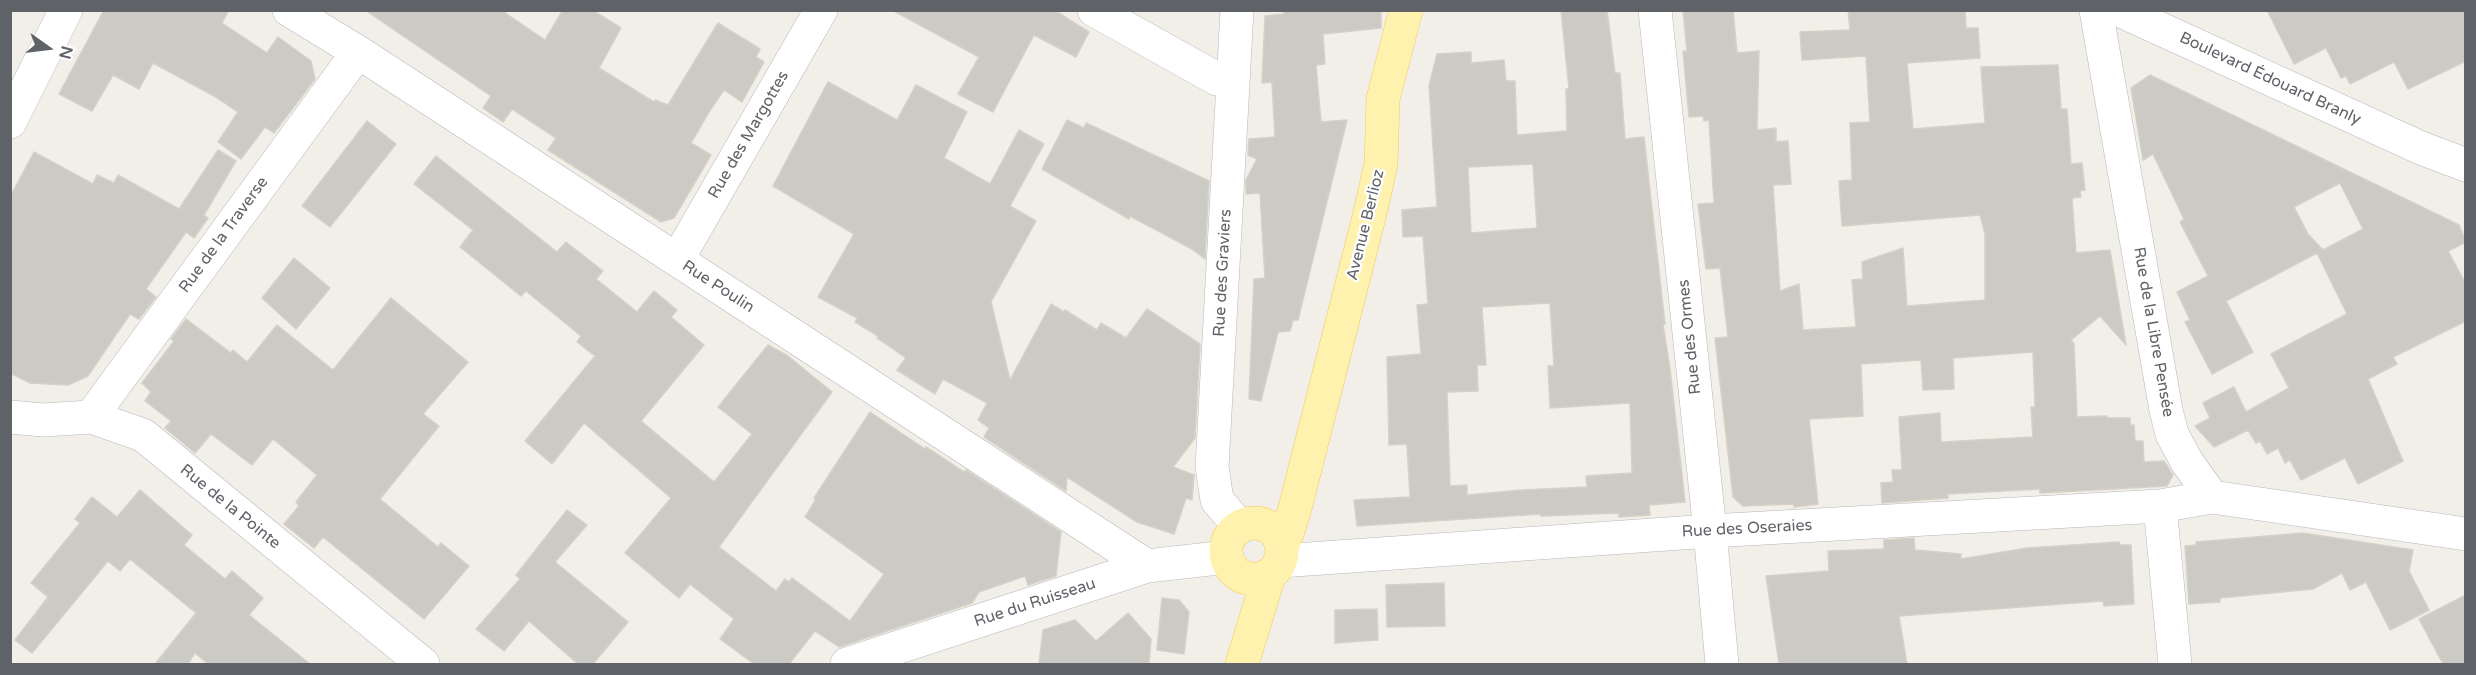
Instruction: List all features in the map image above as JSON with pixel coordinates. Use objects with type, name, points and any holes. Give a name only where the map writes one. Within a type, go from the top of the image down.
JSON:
[{"type":"main road","name":"Avenue Berlioz","points":[[1242,663],[1267,547],[1312,438],[1381,164],[1383,99],[1406,10]]},
{"type":"main road","name":"Avenue Berlioz","points":[[1242,663],[1232,565],[1226,546],[1231,535],[1267,547]]},
{"type":"main road","points":[[1232,565],[1252,579],[1267,547]]},
{"type":"street","points":[[10,122],[66,10]]},
{"type":"street","name":"Rue Poulin","points":[[289,10],[358,52],[1147,566]]},
{"type":"street","name":"Rue des Margottes","points":[[677,260],[821,10]]},
{"type":"street","points":[[1094,10],[1217,79],[1233,79]]},
{"type":"street","name":"Rue des Graviers","points":[[1237,10],[1212,467],[1217,500],[1267,547]]},
{"type":"street","name":"Rue des Ormes","points":[[1655,10],[1722,664]]},
{"type":"street","name":"Rue de la Libre Pensée","points":[[2096,10],[2166,410],[2172,434],[2187,462],[2212,497]]},
{"type":"street","name":"Boulevard Édouard Branly","points":[[2119,10],[2421,148],[2466,165]]},
{"type":"street","name":"Rue de la Traverse","points":[[91,417],[358,52]]},
{"type":"street","name":"Boulevard Édouard Branly","points":[[2421,148],[2466,180]]},
{"type":"street","name":"Rue de la Pointe","points":[[10,417],[43,420],[91,417],[143,435],[423,664]]},
{"type":"street","points":[[2212,497],[2466,534]]},
{"type":"street","name":"Rue des Oseraies","points":[[1267,547],[1710,531],[2160,506],[2212,497]]},
{"type":"street","points":[[2160,506],[2175,664]]},
{"type":"street","name":"Rue du Ruisseau","points":[[848,664],[1147,566],[1232,565]]},
{"type":"building","points":[[104,10],[229,10],[222,23],[267,53],[278,37],[311,61],[315,79],[274,133],[265,127],[241,159],[218,142],[238,112],[214,96],[153,63],[139,89],[113,75],[92,111],[59,94]]},
{"type":"building","points":[[365,10],[501,10],[545,40],[563,10],[592,10],[621,28],[599,68],[654,102],[655,100],[668,105],[718,23],[760,49],[756,57],[764,62],[742,102],[724,90],[709,112],[691,143],[711,155],[674,218],[661,222],[548,150],[556,138],[512,109],[503,122],[483,108],[491,96]]},
{"type":"building","points":[[892,10],[1054,10],[1089,32],[1076,57],[1034,35],[993,112],[958,94],[979,57]]},
{"type":"building","points":[[1284,10],[1381,10],[1381,28],[1323,34],[1325,64],[1316,65],[1321,122],[1347,120],[1298,320],[1293,320],[1290,331],[1278,332],[1261,401],[1249,399],[1254,279],[1265,278],[1260,193],[1246,194],[1246,180],[1257,159],[1248,155],[1249,139],[1275,137],[1272,82],[1262,83],[1265,16],[1284,14]]},
{"type":"building","points":[[1561,10],[1607,10],[1615,73],[1620,73],[1625,139],[1644,137],[1665,324],[1663,324],[1685,502],[1649,505],[1650,515],[1619,517],[1619,513],[1541,516],[1541,514],[1357,526],[1354,500],[1410,497],[1407,444],[1389,445],[1387,357],[1421,354],[1417,305],[1428,304],[1423,236],[1403,237],[1402,210],[1437,207],[1429,86],[1437,54],[1471,52],[1471,63],[1504,60],[1506,81],[1515,81],[1517,135],[1567,131],[1566,89],[1569,89]],"holes":[[[1533,164],[1537,228],[1471,233],[1468,167]],[[1550,303],[1554,366],[1548,366],[1550,408],[1630,403],[1632,473],[1586,476],[1587,487],[1467,495],[1467,485],[1450,486],[1447,392],[1478,391],[1477,365],[1486,365],[1482,307]]]},
{"type":"building","points":[[1683,10],[1733,10],[1737,53],[1759,51],[1757,130],[1776,128],[1776,142],[1788,141],[1791,184],[1773,185],[1780,291],[1799,284],[1803,330],[1856,327],[1852,280],[1863,279],[1862,262],[1903,248],[1907,306],[1985,300],[1985,234],[1980,215],[1842,226],[1839,181],[1852,180],[1850,123],[1870,122],[1866,56],[1802,60],[1800,32],[1850,30],[1848,10],[1965,10],[1966,28],[1978,28],[1980,58],[1907,63],[1913,129],[1985,123],[1981,67],[2058,65],[2061,109],[2067,109],[2071,164],[2082,163],[2085,190],[2080,191],[2081,197],[2072,198],[2076,253],[2110,250],[2126,345],[2100,316],[2071,340],[2074,344],[2077,417],[2130,418],[2130,425],[2134,425],[2135,441],[2143,441],[2144,462],[2164,461],[2173,475],[2167,486],[2040,493],[2040,489],[1948,494],[1948,498],[1882,503],[1881,483],[1893,482],[1892,470],[1902,470],[1899,417],[1940,413],[1941,442],[2033,437],[2031,407],[2035,407],[2033,352],[1953,358],[1954,389],[1923,390],[1921,360],[1861,364],[1863,416],[1809,419],[1818,504],[1794,507],[1794,504],[1743,506],[1733,497],[1715,338],[1728,337],[1720,268],[1706,269],[1698,204],[1714,203],[1709,120],[1704,121],[1703,116],[1689,117],[1683,51],[1687,51]]},
{"type":"building","points":[[2267,10],[2466,10],[2466,61],[2408,89],[2394,62],[2350,84],[2346,76],[2341,78],[2326,48],[2294,64]]},
{"type":"building","points":[[2150,75],[2459,225],[2466,242],[2448,251],[2466,284],[2466,321],[2393,357],[2397,364],[2368,379],[2403,461],[2358,484],[2345,458],[2301,480],[2290,460],[2285,463],[2278,448],[2267,454],[2260,441],[2256,443],[2248,430],[2214,447],[2195,426],[2210,418],[2203,403],[2234,387],[2246,412],[2289,388],[2271,354],[2347,314],[2317,253],[2226,301],[2253,352],[2212,374],[2185,322],[2190,320],[2177,292],[2208,276],[2180,222],[2184,219],[2153,154],[2143,160],[2131,88]],"holes":[[[2340,183],[2363,229],[2323,250],[2308,234],[2294,207]]]},
{"type":"building","points":[[828,82],[897,120],[916,85],[967,112],[944,158],[990,184],[1019,130],[1044,144],[1010,206],[1036,221],[991,302],[1010,380],[1051,304],[1097,330],[1101,323],[1126,338],[1147,309],[1200,344],[1195,438],[1173,467],[1194,475],[1192,500],[1186,498],[1174,534],[1137,522],[1067,477],[1066,491],[984,437],[989,428],[978,420],[987,403],[943,379],[935,394],[897,370],[906,358],[877,338],[878,336],[855,322],[857,318],[818,297],[854,234],[773,186]]},
{"type":"building","points":[[1067,120],[1084,128],[1086,123],[1209,181],[1205,259],[1192,249],[1130,216],[1129,219],[1042,169]]},
{"type":"building","points":[[367,121],[396,144],[330,227],[302,206]]},
{"type":"building","points":[[218,150],[236,161],[204,215],[208,218],[194,238],[186,232],[146,289],[156,297],[139,319],[130,314],[88,376],[68,385],[30,383],[10,373],[10,197],[34,152],[93,184],[97,175],[114,183],[118,175],[179,209]]},
{"type":"building","points":[[436,156],[557,252],[566,242],[603,271],[596,279],[637,312],[654,291],[677,310],[671,317],[704,345],[641,421],[714,482],[752,434],[718,407],[768,345],[788,356],[832,392],[719,547],[776,591],[785,579],[789,582],[792,578],[850,621],[884,574],[805,517],[816,499],[814,498],[870,412],[925,449],[926,447],[964,472],[966,470],[1061,532],[1056,576],[1028,585],[1025,576],[979,592],[972,603],[839,647],[815,631],[789,664],[754,664],[720,639],[734,619],[690,584],[679,598],[625,553],[671,498],[584,423],[552,464],[525,441],[595,356],[577,342],[581,336],[526,291],[521,296],[460,247],[473,230],[414,184]]},
{"type":"building","points":[[294,258],[330,288],[296,329],[262,298]]},
{"type":"building","points":[[391,298],[468,362],[423,414],[439,426],[380,499],[438,547],[441,543],[469,566],[424,619],[323,537],[314,548],[284,524],[299,506],[296,502],[317,475],[273,439],[252,465],[211,434],[195,453],[165,428],[171,421],[145,401],[151,392],[142,383],[174,341],[171,339],[186,319],[231,353],[233,350],[247,362],[277,325],[333,370]]},
{"type":"building","points":[[140,490],[192,535],[184,545],[225,579],[232,571],[263,598],[249,615],[310,664],[208,664],[195,653],[188,664],[155,664],[196,613],[130,559],[120,571],[108,561],[32,653],[15,640],[48,597],[31,583],[80,523],[75,519],[92,497],[117,517]]},
{"type":"building","points":[[567,510],[587,525],[555,562],[628,622],[593,664],[578,664],[529,621],[504,651],[476,629],[520,579],[516,575]]},
{"type":"building","points":[[2303,533],[2413,550],[2409,571],[2429,610],[2390,630],[2366,582],[2350,590],[2342,573],[2313,589],[2220,598],[2220,602],[2189,604],[2185,546],[2196,545],[2196,542]]},
{"type":"building","points":[[1914,538],[1915,550],[1961,554],[1961,559],[2027,548],[2119,542],[2120,545],[2131,545],[2134,604],[2104,606],[2103,601],[1899,616],[1907,664],[1779,664],[1766,576],[1829,571],[1828,551],[1884,549],[1884,540]]},
{"type":"building","points":[[1444,583],[1445,626],[1387,627],[1386,585]]},
{"type":"building","points":[[2466,595],[2466,664],[2443,664],[2419,619]]},
{"type":"building","points":[[1162,598],[1179,600],[1189,612],[1184,654],[1157,650]]},
{"type":"building","points":[[1377,609],[1378,640],[1335,643],[1335,610]]},
{"type":"building","points":[[1128,613],[1151,639],[1149,664],[1039,664],[1043,630],[1075,620],[1096,641]]}]
